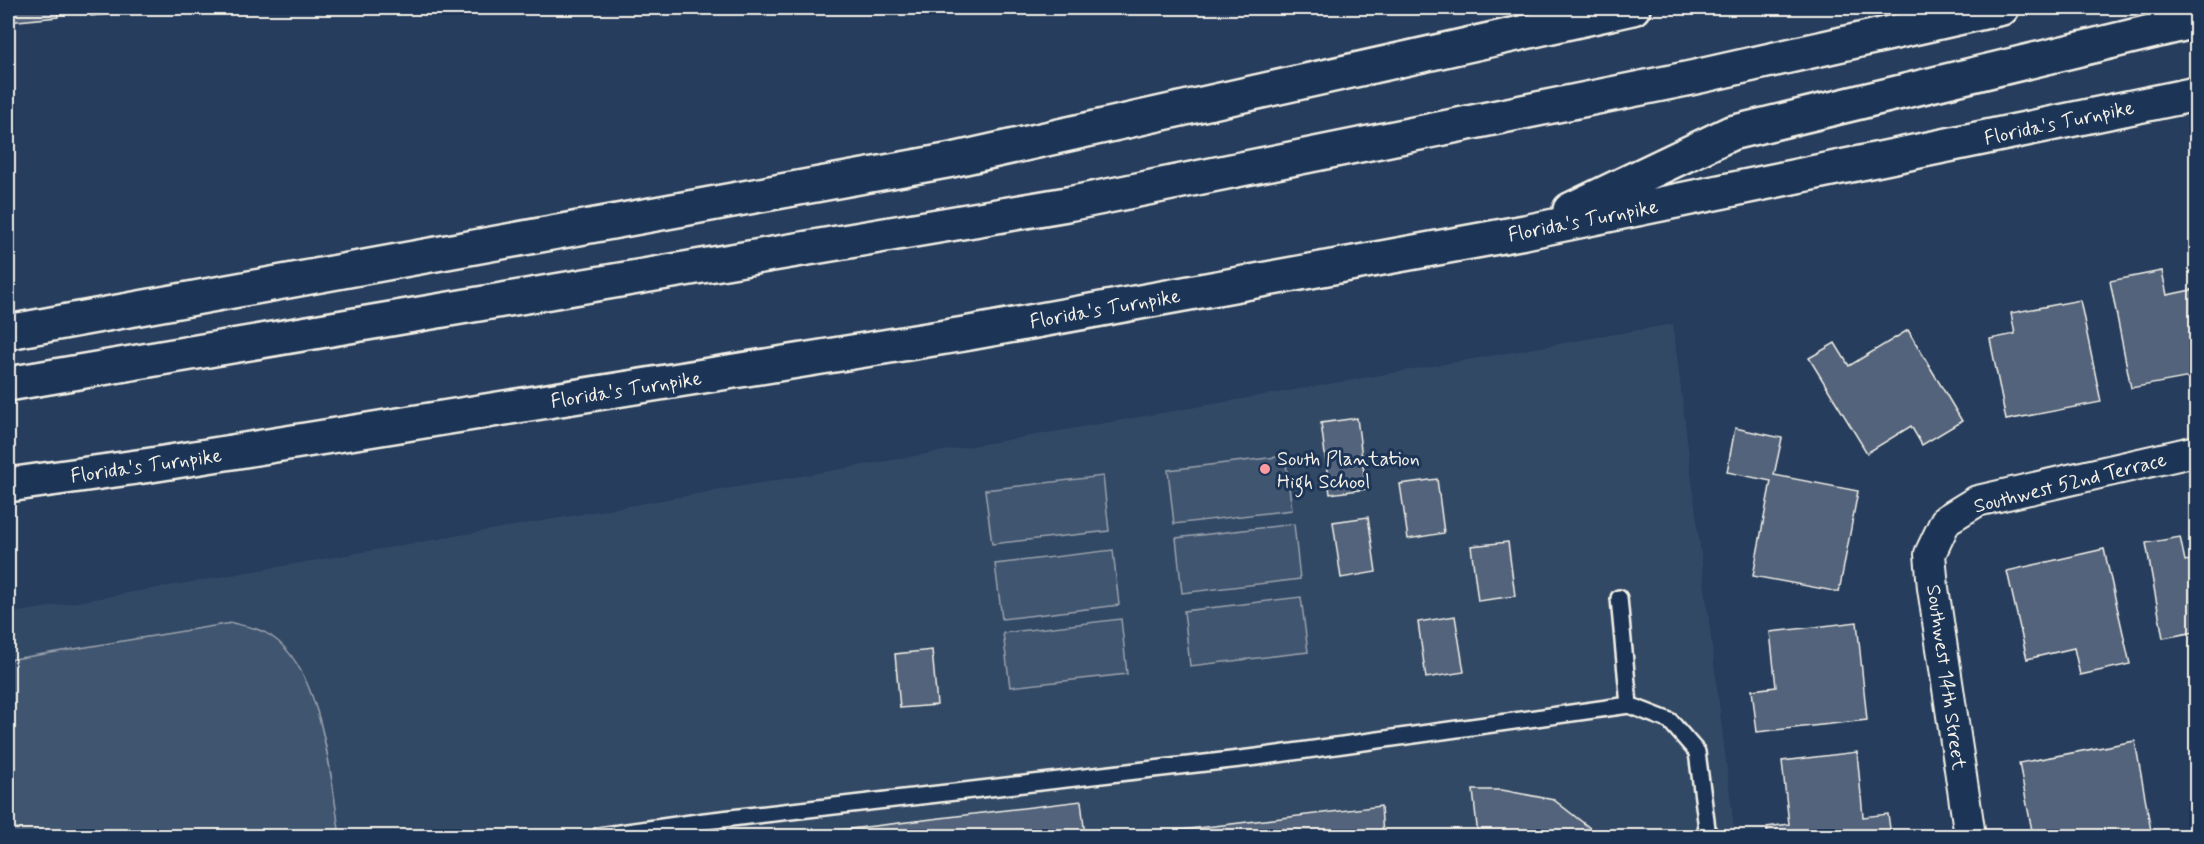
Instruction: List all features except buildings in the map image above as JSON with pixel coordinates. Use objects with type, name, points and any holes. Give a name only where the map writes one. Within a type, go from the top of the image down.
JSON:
[{"type":"highway","points":[[8,332],[952,160],[1633,8]]},
{"type":"highway","points":[[8,384],[1073,203],[1691,78],[2002,8]]},
{"type":"highway","points":[[1525,232],[1731,133],[2196,21]]},
{"type":"highway","name":"Florida's Turnpike","points":[[8,485],[151,465],[964,334],[1525,232],[2196,94]]},
{"type":"street","name":"Southwest 52nd Terrace","points":[[1946,520],[1977,501],[2196,451]]},
{"type":"street","name":"Southwest 14th Street","points":[[1946,520],[1930,554],[1970,837]]},
{"type":"lane","points":[[1618,598],[1629,705]]},
{"type":"lane","points":[[599,837],[705,821],[1257,757],[1484,723],[1629,705],[1670,721],[1697,752],[1708,837]]},
{"type":"shaded area","name":"South Plantation High School","points":[[1673,324],[1735,836],[8,836],[8,614]]},
{"type":"shaded area","points":[[1285,456],[1292,510],[1174,524],[1168,470]]},
{"type":"shaded area","points":[[1103,476],[1109,531],[992,544],[985,490]]},
{"type":"shaded area","points":[[1294,524],[1300,579],[1182,593],[1176,538]]},
{"type":"shaded area","points":[[1113,550],[1119,605],[1002,619],[995,564]]},
{"type":"shaded area","points":[[1301,597],[1308,652],[1190,666],[1184,611]]},
{"type":"shaded area","points":[[1121,619],[1127,674],[1010,687],[1003,633]]},
{"type":"shaded area","points":[[232,623],[257,629],[271,636],[289,652],[302,674],[322,728],[340,836],[8,836],[8,660]]},
{"type":"place","name":"South Plantation High School","points":[[1265,469]]}]
